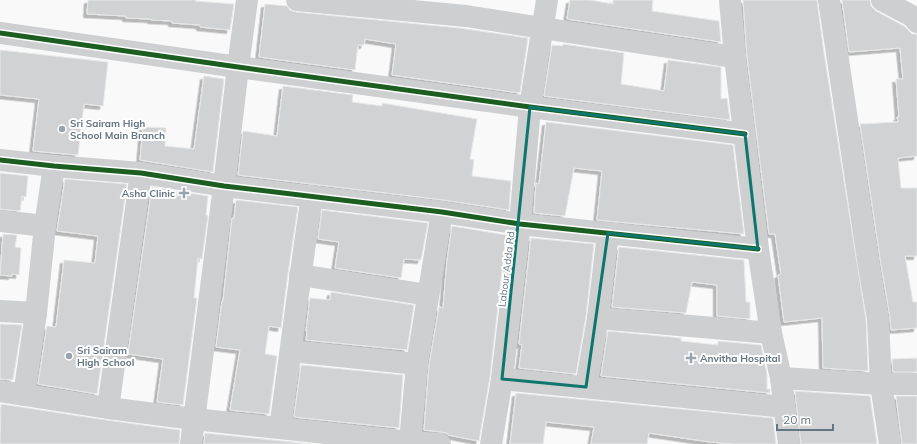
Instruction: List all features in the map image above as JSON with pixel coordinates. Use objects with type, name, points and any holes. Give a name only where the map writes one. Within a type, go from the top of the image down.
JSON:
[{"type":"street","points":[[191,444],[247,0]]},
{"type":"street","points":[[297,0],[467,8],[542,28],[736,57]]},
{"type":"street","name":"Labour Adda Rd","points":[[492,444],[502,379],[520,224],[530,107],[547,0]]},
{"type":"street","points":[[730,0],[758,249],[771,333],[781,378],[789,444]]},
{"type":"street","points":[[829,0],[878,318],[881,384],[890,444]]},
{"type":"street","points":[[882,0],[912,16],[917,22]]},
{"type":"street","points":[[0,32],[238,67],[530,107],[745,134]]},
{"type":"street","points":[[0,160],[141,173],[224,186],[442,212],[520,224],[758,249]]},
{"type":"street","points":[[24,394],[36,313],[45,226],[54,166]]},
{"type":"street","points":[[108,408],[141,173]]},
{"type":"street","points":[[280,428],[312,196]]},
{"type":"street","points":[[410,442],[418,364],[442,212]]},
{"type":"street","points":[[0,221],[45,226]]},
{"type":"street","points":[[586,387],[598,318],[608,233]]},
{"type":"street","points":[[300,275],[428,295]]},
{"type":"street","points":[[0,311],[36,313]]},
{"type":"street","points":[[598,318],[771,333]]},
{"type":"street","points":[[291,351],[418,364]]},
{"type":"street","points":[[781,378],[881,384],[917,384]]},
{"type":"street","points":[[502,379],[784,407]]},
{"type":"street","points":[[0,391],[108,408],[194,419],[440,444]]},
{"type":"highlighted area","points":[[530,107],[745,134],[758,249],[608,233],[586,387],[502,379]]},
{"type":"building","points":[[88,0],[196,0],[195,1],[234,4],[230,30],[200,27],[200,25],[172,23],[172,21],[126,18],[126,16],[87,14]]},
{"type":"building","points":[[570,0],[590,0],[613,4],[613,0],[653,0],[652,11],[719,21],[721,42],[567,19]]},
{"type":"building","points":[[743,0],[817,0],[866,320],[868,371],[823,368],[822,318],[784,322],[778,275],[781,274],[775,234],[769,234],[747,56]]},
{"type":"building","points":[[842,0],[870,0],[871,6],[876,11],[904,26],[912,34],[917,34],[917,156],[898,158],[901,188],[917,188],[917,256],[905,256],[913,302],[917,302],[917,328],[891,330],[860,124],[898,122],[897,117],[899,117],[896,79],[903,79],[900,48],[849,52]]},
{"type":"building","points":[[265,4],[287,6],[290,10],[296,12],[459,28],[528,38],[520,93],[392,75],[396,44],[365,39],[364,45],[358,45],[355,70],[259,57]]},
{"type":"building","points":[[563,44],[624,53],[621,84],[664,91],[668,60],[721,67],[721,99],[727,98],[730,120],[544,96],[552,45],[563,46]]},
{"type":"building","points":[[0,50],[108,62],[103,106],[84,104],[78,155],[33,151],[39,99],[0,95]]},
{"type":"building","points":[[204,76],[224,79],[213,172],[140,160],[143,127],[166,128],[165,146],[194,149]]},
{"type":"building","points":[[283,86],[353,95],[352,102],[382,106],[382,103],[477,119],[470,159],[474,160],[472,176],[511,181],[509,210],[444,200],[238,175],[243,131],[277,136]]},
{"type":"building","points":[[546,122],[733,145],[744,234],[597,220],[602,171],[574,168],[565,216],[534,213],[536,183],[539,184]]},
{"type":"building","points":[[0,173],[28,176],[26,197],[22,196],[20,211],[0,209]]},
{"type":"building","points":[[65,179],[127,184],[97,394],[38,384],[47,326],[56,327],[64,260],[95,263],[98,236],[57,231]]},
{"type":"building","points":[[152,187],[208,196],[206,215],[208,216],[202,259],[198,258],[194,298],[197,298],[183,405],[157,402],[163,359],[128,354]]},
{"type":"building","points":[[236,200],[298,207],[281,328],[269,326],[265,354],[277,356],[269,414],[230,410],[240,350],[216,347],[223,301],[232,218],[234,219]]},
{"type":"building","points":[[322,210],[428,223],[421,260],[404,259],[401,278],[335,268],[339,242],[318,239]]},
{"type":"building","points":[[452,226],[506,235],[490,377],[479,441],[448,435],[447,433],[424,430],[429,366],[439,307],[443,308]]},
{"type":"building","points":[[3,234],[17,235],[15,247],[21,248],[19,275],[0,275]]},
{"type":"building","points":[[531,238],[594,244],[586,316],[576,374],[519,368],[522,345],[519,344]]},
{"type":"building","points":[[619,247],[744,260],[746,302],[750,302],[750,319],[717,316],[717,285],[692,282],[686,313],[612,307]]},
{"type":"building","points":[[331,292],[414,305],[407,350],[306,340],[310,298],[330,300]]},
{"type":"building","points":[[0,324],[22,325],[13,380],[0,379]]},
{"type":"building","points":[[608,331],[681,338],[681,341],[718,345],[718,341],[761,345],[767,374],[767,389],[770,389],[770,393],[601,376]]},
{"type":"building","points":[[917,358],[917,372],[893,372],[892,359]]},
{"type":"building","points":[[301,365],[403,375],[399,428],[294,417]]},
{"type":"building","points":[[795,391],[870,396],[877,444],[801,444]]},
{"type":"building","points":[[516,393],[773,418],[776,444],[735,444],[710,442],[649,433],[647,444],[591,444],[594,427],[546,422],[543,444],[510,444]]},
{"type":"building","points":[[896,396],[917,396],[917,444],[902,444]]},
{"type":"building","points":[[1,404],[180,430],[179,444],[0,444]]},
{"type":"building","points":[[205,433],[311,444],[204,444]]},
{"type":"cycle path","points":[[0,33],[530,107],[745,134]]},
{"type":"cycle path","points":[[0,160],[141,173],[224,186],[442,212],[520,224],[758,249]]},
{"type":"place","name":"Sri Sairam High School Main Branch","points":[[62,129]]},
{"type":"place","name":"Asha Clinic","points":[[184,193]]},
{"type":"place","name":"Sri Sairam High School","points":[[69,356]]},
{"type":"place","name":"Anvitha Hospital","points":[[691,358]]}]
